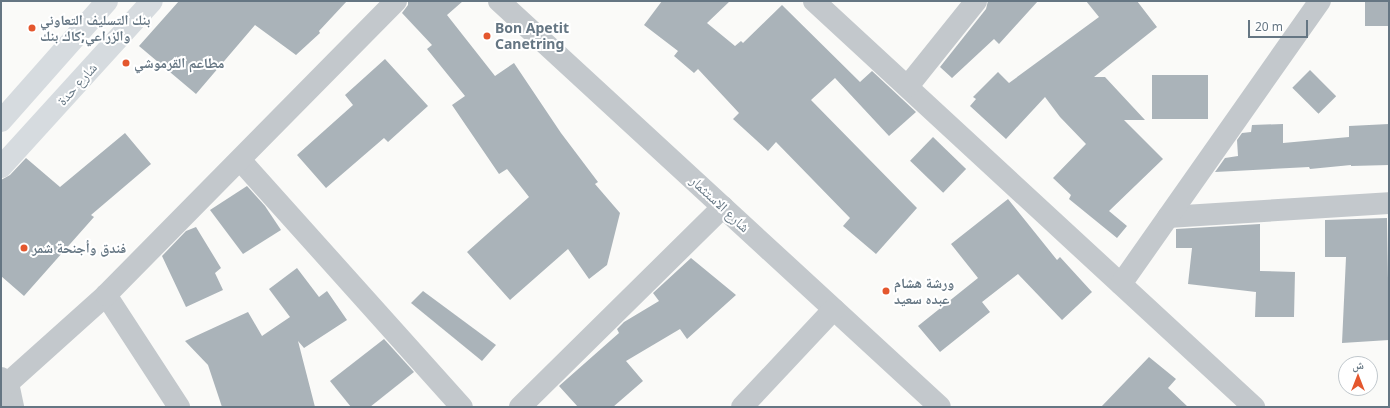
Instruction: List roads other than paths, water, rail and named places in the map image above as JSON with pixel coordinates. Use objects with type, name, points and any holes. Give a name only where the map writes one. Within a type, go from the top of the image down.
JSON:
[{"type":"main road","points":[[1,121],[107,1]]},
{"type":"main road","name":"شارع حدة","points":[[1,168],[152,1]]},
{"type":"street","points":[[12,407],[5,380],[106,295],[240,161],[396,1]]},
{"type":"street","points":[[814,1],[908,86],[1251,406]]},
{"type":"street","points":[[908,86],[976,1]]},
{"type":"street","points":[[1121,284],[1320,1]]},
{"type":"street","name":"شارع الاستثمار","points":[[507,3],[940,407]]},
{"type":"street","points":[[240,161],[462,407]]},
{"type":"street","points":[[1168,217],[1389,203]]},
{"type":"street","points":[[520,407],[723,206]]},
{"type":"street","points":[[106,295],[179,407]]},
{"type":"street","points":[[742,407],[834,309]]},
{"type":"place","name":"بنك التسليف التعاوني والزراعي;كاك بنك","points":[[32,28]]},
{"type":"place","name":"Bon Apetit Canetring","points":[[487,36]]},
{"type":"place","name":"مطاعم القرموشي","points":[[126,63]]},
{"type":"place","name":"فندق وأجنحة شمر","points":[[24,248]]},
{"type":"place","name":"ورشة هشام عبده سعيد","points":[[886,291]]}]
